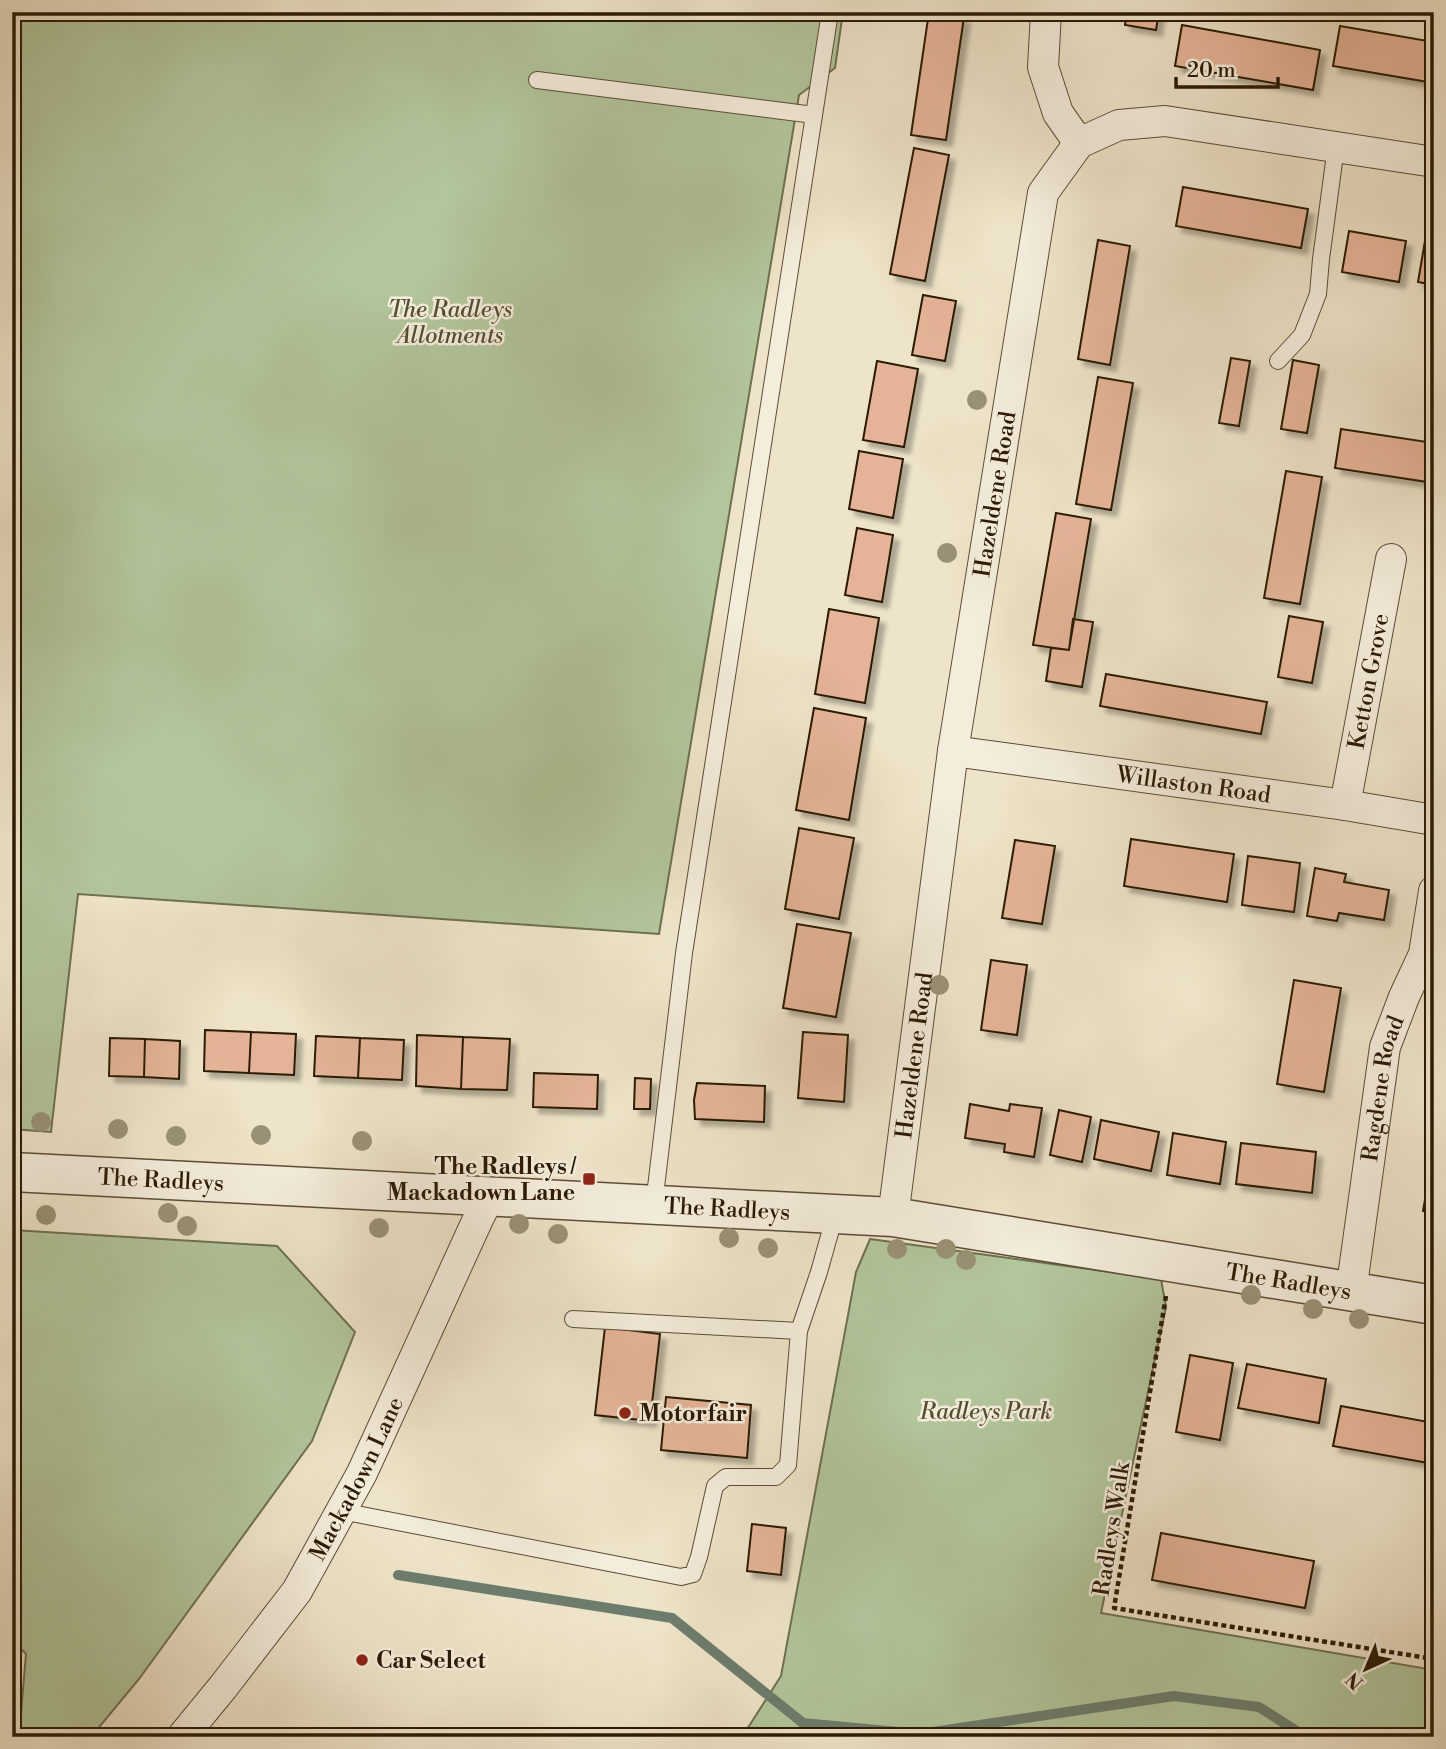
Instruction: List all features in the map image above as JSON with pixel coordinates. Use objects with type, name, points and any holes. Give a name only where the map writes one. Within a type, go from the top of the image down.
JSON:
[{"type":"street","points":[[1046,12],[1043,67],[1058,113],[1079,142],[1119,125],[1165,121],[1434,162]]},
{"type":"street","name":"Hazeldene Road","points":[[893,1217],[953,751],[1043,193],[1079,142]]},
{"type":"street","name":"Ketton Grove","points":[[1345,805],[1391,559]]},
{"type":"street","name":"Willaston Road","points":[[953,751],[1345,805],[1434,820]]},
{"type":"street","name":"Ragdene Road","points":[[1351,1292],[1385,1046],[1424,954],[1434,891]]},
{"type":"street","name":"The Radleys","points":[[12,1172],[893,1217],[1434,1305]]},
{"type":"street","name":"Mackadown Lane","points":[[182,1737],[297,1591],[362,1473],[489,1197]]},
{"type":"lane","points":[[654,1204],[684,953],[830,12]]},
{"type":"lane","points":[[537,80],[814,115]]},
{"type":"lane","points":[[1278,360],[1302,335],[1318,294],[1336,147]]},
{"type":"lane","points":[[341,1511],[681,1577],[693,1574],[715,1486],[726,1477],[776,1478],[789,1465],[799,1331],[835,1215]]},
{"type":"lane","points":[[573,1319],[799,1331]]},
{"type":"path","name":"Radleys Walk","points":[[1172,1261],[1114,1608],[1434,1659]]},
{"type":"green space","name":"The Radleys Allotments","points":[[12,12],[843,12],[835,68],[799,95],[659,934],[78,894],[51,1132],[12,1129]]},
{"type":"green space","points":[[12,1230],[277,1246],[355,1332],[312,1441],[139,1679],[91,1737],[16,1737],[20,1725],[26,1654],[12,1640]]},
{"type":"green space","name":"Radleys Park","points":[[870,1239],[1161,1279],[1166,1307],[1101,1613],[1434,1670],[1434,1737],[742,1737],[781,1676],[856,1272]]},
{"type":"building","points":[[929,12],[964,17],[946,140],[911,135]]},
{"type":"building","points":[[1127,12],[1159,12],[1156,30],[1125,25]]},
{"type":"building","points":[[1182,25],[1320,50],[1313,90],[1175,66]]},
{"type":"building","points":[[1340,26],[1434,42],[1434,83],[1333,66]]},
{"type":"building","points":[[914,148],[949,155],[925,281],[890,274]]},
{"type":"building","points":[[1183,187],[1308,209],[1301,248],[1176,226]]},
{"type":"building","points":[[1349,231],[1406,241],[1399,282],[1342,272]]},
{"type":"building","points":[[1098,240],[1130,246],[1110,365],[1078,359]]},
{"type":"building","points":[[1425,241],[1434,243],[1434,285],[1418,282]]},
{"type":"building","points":[[923,295],[956,301],[945,361],[912,355]]},
{"type":"building","points":[[1231,358],[1250,361],[1239,426],[1219,423]]},
{"type":"building","points":[[1293,360],[1319,365],[1307,433],[1281,429]]},
{"type":"building","points":[[877,361],[918,369],[904,447],[863,440]]},
{"type":"building","points":[[1098,377],[1133,383],[1111,510],[1076,504]]},
{"type":"building","points":[[1341,429],[1434,443],[1434,483],[1335,468]]},
{"type":"building","points":[[859,451],[903,459],[893,518],[849,509]]},
{"type":"building","points":[[1286,471],[1322,477],[1300,604],[1264,598]]},
{"type":"building","points":[[1056,513],[1091,519],[1069,650],[1033,645]]},
{"type":"building","points":[[857,528],[893,535],[882,602],[845,595]]},
{"type":"building","points":[[829,609],[879,618],[865,703],[815,694]]},
{"type":"building","points":[[1289,616],[1323,622],[1312,683],[1278,677]]},
{"type":"building","points":[[1073,619],[1093,622],[1082,687],[1046,681],[1051,648],[1069,650]]},
{"type":"building","points":[[1434,643],[1434,697],[1428,697]]},
{"type":"building","points":[[1106,674],[1267,702],[1261,734],[1100,706]]},
{"type":"building","points":[[814,708],[866,718],[849,820],[796,810]]},
{"type":"building","points":[[799,828],[854,838],[839,919],[785,909]]},
{"type":"building","points":[[1131,839],[1234,854],[1227,902],[1124,886]]},
{"type":"building","points":[[1015,840],[1055,846],[1042,924],[1002,918]]},
{"type":"building","points":[[1248,856],[1300,863],[1294,912],[1242,905]]},
{"type":"building","points":[[1315,868],[1346,874],[1344,882],[1389,890],[1384,920],[1339,913],[1337,921],[1307,916]]},
{"type":"building","points":[[797,924],[851,933],[836,1017],[783,1008]]},
{"type":"building","points":[[991,960],[1027,965],[1017,1035],[981,1030]]},
{"type":"building","points":[[1294,980],[1341,988],[1324,1092],[1277,1084]]},
{"type":"building","points":[[205,1030],[251,1032],[249,1073],[204,1071]]},
{"type":"building","points":[[251,1032],[296,1034],[294,1075],[249,1073]]},
{"type":"building","points":[[803,1032],[848,1035],[844,1102],[798,1098]]},
{"type":"building","points":[[417,1035],[463,1037],[461,1089],[416,1086]]},
{"type":"building","points":[[316,1036],[360,1038],[358,1078],[314,1076]]},
{"type":"building","points":[[463,1037],[510,1039],[507,1090],[461,1089]]},
{"type":"building","points":[[110,1038],[145,1039],[144,1077],[109,1076]]},
{"type":"building","points":[[360,1038],[404,1040],[402,1080],[358,1078]]},
{"type":"building","points":[[145,1039],[180,1041],[179,1079],[144,1077]]},
{"type":"building","points":[[534,1073],[598,1075],[597,1109],[533,1107]]},
{"type":"building","points":[[635,1078],[651,1079],[650,1109],[634,1109]]},
{"type":"building","points":[[697,1083],[765,1086],[764,1122],[695,1119]]},
{"type":"building","points":[[970,1104],[1009,1111],[1010,1104],[1042,1108],[1034,1157],[1004,1152],[1005,1144],[965,1138]]},
{"type":"building","points":[[1059,1110],[1091,1117],[1082,1162],[1050,1155]]},
{"type":"building","points":[[1101,1120],[1159,1132],[1151,1171],[1094,1159]]},
{"type":"building","points":[[1173,1133],[1226,1142],[1220,1184],[1167,1175]]},
{"type":"building","points":[[1241,1143],[1316,1152],[1312,1193],[1236,1184]]},
{"type":"building","points":[[1428,1183],[1434,1184],[1434,1213],[1423,1211]]},
{"type":"building","points":[[605,1327],[660,1334],[650,1421],[595,1415]]},
{"type":"building","points":[[1190,1355],[1233,1363],[1220,1440],[1176,1432]]},
{"type":"building","points":[[1247,1364],[1326,1379],[1319,1423],[1238,1408]]},
{"type":"building","points":[[666,1397],[751,1405],[747,1458],[661,1450]]},
{"type":"building","points":[[1341,1406],[1434,1423],[1434,1464],[1333,1446]]},
{"type":"building","points":[[752,1524],[786,1528],[781,1575],[747,1571]]},
{"type":"building","points":[[1161,1533],[1314,1561],[1305,1608],[1152,1580]]},
{"type":"waterway","points":[[398,1575],[672,1618],[803,1723],[919,1734],[1174,1696],[1259,1707],[1306,1737]]},
{"type":"place","name":"The Radleys / Mackadown Lane","points":[[589,1179]]},
{"type":"place","name":"Motorfair","points":[[625,1413]]},
{"type":"place","name":"Car Select","points":[[362,1660]]}]
